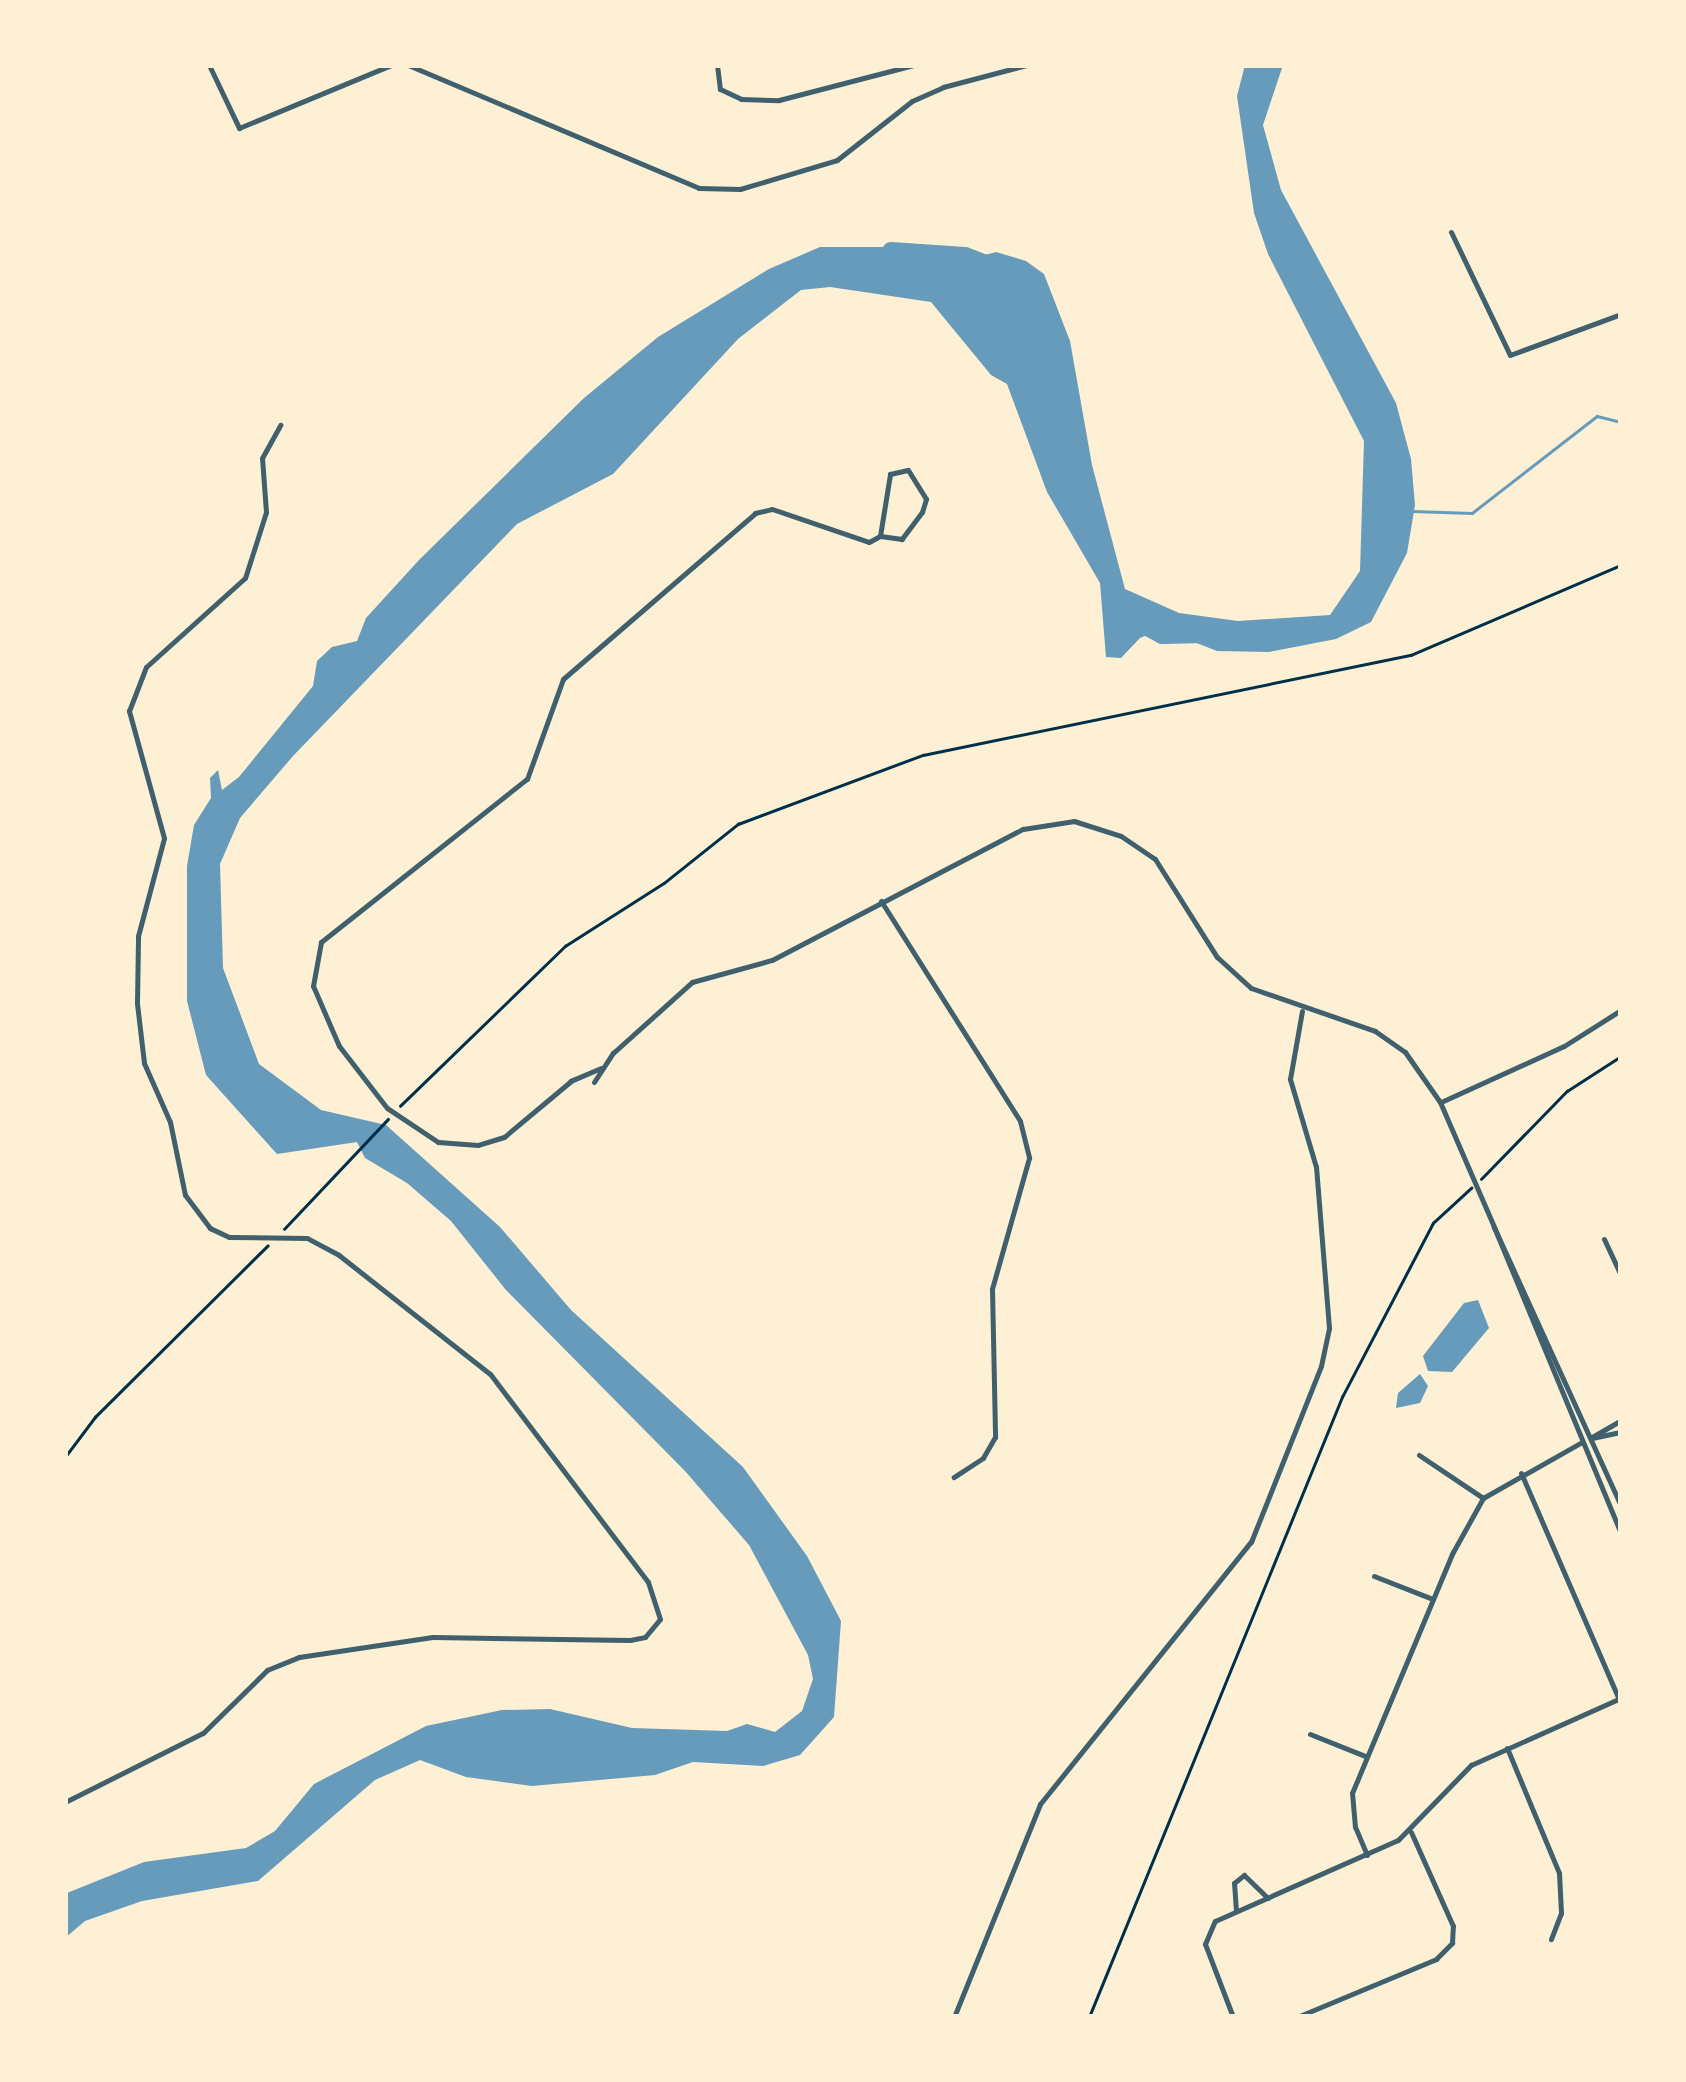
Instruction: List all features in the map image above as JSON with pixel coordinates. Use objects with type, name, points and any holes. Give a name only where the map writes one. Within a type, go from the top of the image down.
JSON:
[{"type":"street","points":[[209,65],[239,128],[391,65]]},
{"type":"street","points":[[408,65],[698,188],[740,189],[837,160],[912,101],[943,88],[1027,65]]},
{"type":"street","points":[[717,65],[720,89],[741,99],[778,100],[913,65]]},
{"type":"street","points":[[1450,232],[1510,355],[1621,314]]},
{"type":"street","points":[[65,1802],[203,1733],[234,1709],[262,1674],[298,1657],[433,1637],[630,1640],[645,1637],[660,1619],[648,1582],[490,1374],[339,1255],[308,1238],[229,1237],[198,1214],[185,1195],[170,1122],[144,1063],[138,936],[164,838],[128,710],[146,668],[245,578],[256,558],[266,512],[262,458],[280,425]]},
{"type":"street","points":[[880,536],[890,474],[908,470],[926,500],[902,539],[880,536],[857,540],[772,509],[755,513],[563,679],[527,778],[321,942],[313,986],[339,1046],[386,1108],[438,1142],[478,1145],[504,1136],[571,1081],[601,1068],[692,982],[772,960],[1023,830],[1074,822],[1100,828],[1161,865],[1230,973],[1302,1011],[1387,1038],[1414,1062],[1440,1102],[1621,1533]]},
{"type":"street","points":[[881,901],[1020,1121],[1030,1158],[992,1289],[994,1437],[982,1458],[954,1477]]},
{"type":"street","points":[[1440,1102],[1564,1046],[1621,1010]]},
{"type":"street","points":[[954,2017],[1048,1790],[1250,1542],[1321,1366],[1329,1328],[1316,1167],[1290,1078],[1302,1011]]},
{"type":"street","points":[[594,1082],[601,1068]]},
{"type":"street","points":[[1494,1227],[1621,1506]]},
{"type":"street","points":[[1604,1240],[1621,1275]]},
{"type":"street","points":[[1366,1855],[1352,1815],[1365,1756],[1430,1598],[1483,1498],[1520,1472],[1621,1420]]},
{"type":"street","points":[[1592,1438],[1621,1432]]},
{"type":"street","points":[[1418,1455],[1483,1498]]},
{"type":"street","points":[[1233,2017],[1205,1939],[1214,1921],[1411,1832],[1458,1774],[1507,1748],[1620,1700],[1520,1472]]},
{"type":"street","points":[[1374,1576],[1430,1598]]},
{"type":"street","points":[[1310,1734],[1365,1756]]},
{"type":"street","points":[[1507,1748],[1559,1873],[1561,1913],[1551,1940]]},
{"type":"street","points":[[1297,2017],[1436,1959],[1452,1943],[1452,1926],[1411,1832]]},
{"type":"street","points":[[1236,1912],[1234,1883],[1244,1874],[1268,1898]]},
{"type":"path","points":[[65,1457],[207,1300],[277,1237],[401,1105],[565,946],[664,883],[738,824],[924,755],[1411,655],[1621,566]]},
{"type":"path","points":[[1090,2017],[1342,1397],[1432,1223],[1476,1184],[1567,1090],[1621,1056]]},
{"type":"water","points":[[1245,65],[1283,65],[1263,125],[1281,190],[1396,403],[1411,459],[1415,505],[1407,553],[1371,622],[1336,639],[1269,652],[1217,651],[1161,629],[1140,638],[1121,658],[1106,657],[1100,583],[1047,492],[1007,384],[991,375],[931,302],[830,287],[801,290],[738,339],[613,474],[517,524],[293,756],[240,818],[220,864],[223,968],[259,1064],[321,1110],[386,1125],[500,1227],[571,1310],[743,1467],[807,1556],[841,1621],[834,1717],[800,1755],[763,1766],[693,1762],[655,1775],[532,1786],[466,1777],[420,1760],[375,1780],[258,1881],[142,1901],[85,1921],[65,1938],[67,1893],[144,1862],[246,1848],[275,1831],[314,1784],[426,1726],[502,1710],[550,1709],[632,1728],[727,1731],[747,1724],[775,1732],[802,1711],[813,1679],[808,1655],[749,1545],[685,1471],[506,1290],[451,1221],[407,1183],[365,1158],[357,1142],[277,1154],[206,1075],[187,1001],[187,866],[194,825],[211,798],[210,778],[218,770],[222,790],[239,777],[313,686],[317,661],[332,647],[357,641],[366,618],[419,560],[584,398],[658,337],[769,269],[820,247],[882,247],[951,264],[996,252],[1026,261],[1044,274],[1070,341],[1092,465],[1125,589],[1179,613],[1238,621],[1330,615],[1360,571],[1364,441],[1268,254],[1254,213],[1237,96]]},
{"type":"water","points":[[1478,1300],[1489,1328],[1452,1372],[1428,1371],[1423,1356],[1464,1303]]},
{"type":"water","points":[[1420,1374],[1428,1386],[1420,1403],[1396,1408],[1398,1393]]},
{"type":"waterway","points":[[891,251],[965,256],[993,267]]},
{"type":"waterway","points":[[1412,511],[1472,513],[1597,416],[1621,422]]},
{"type":"waterway","points":[[1136,621],[1162,635],[1206,634]]}]
